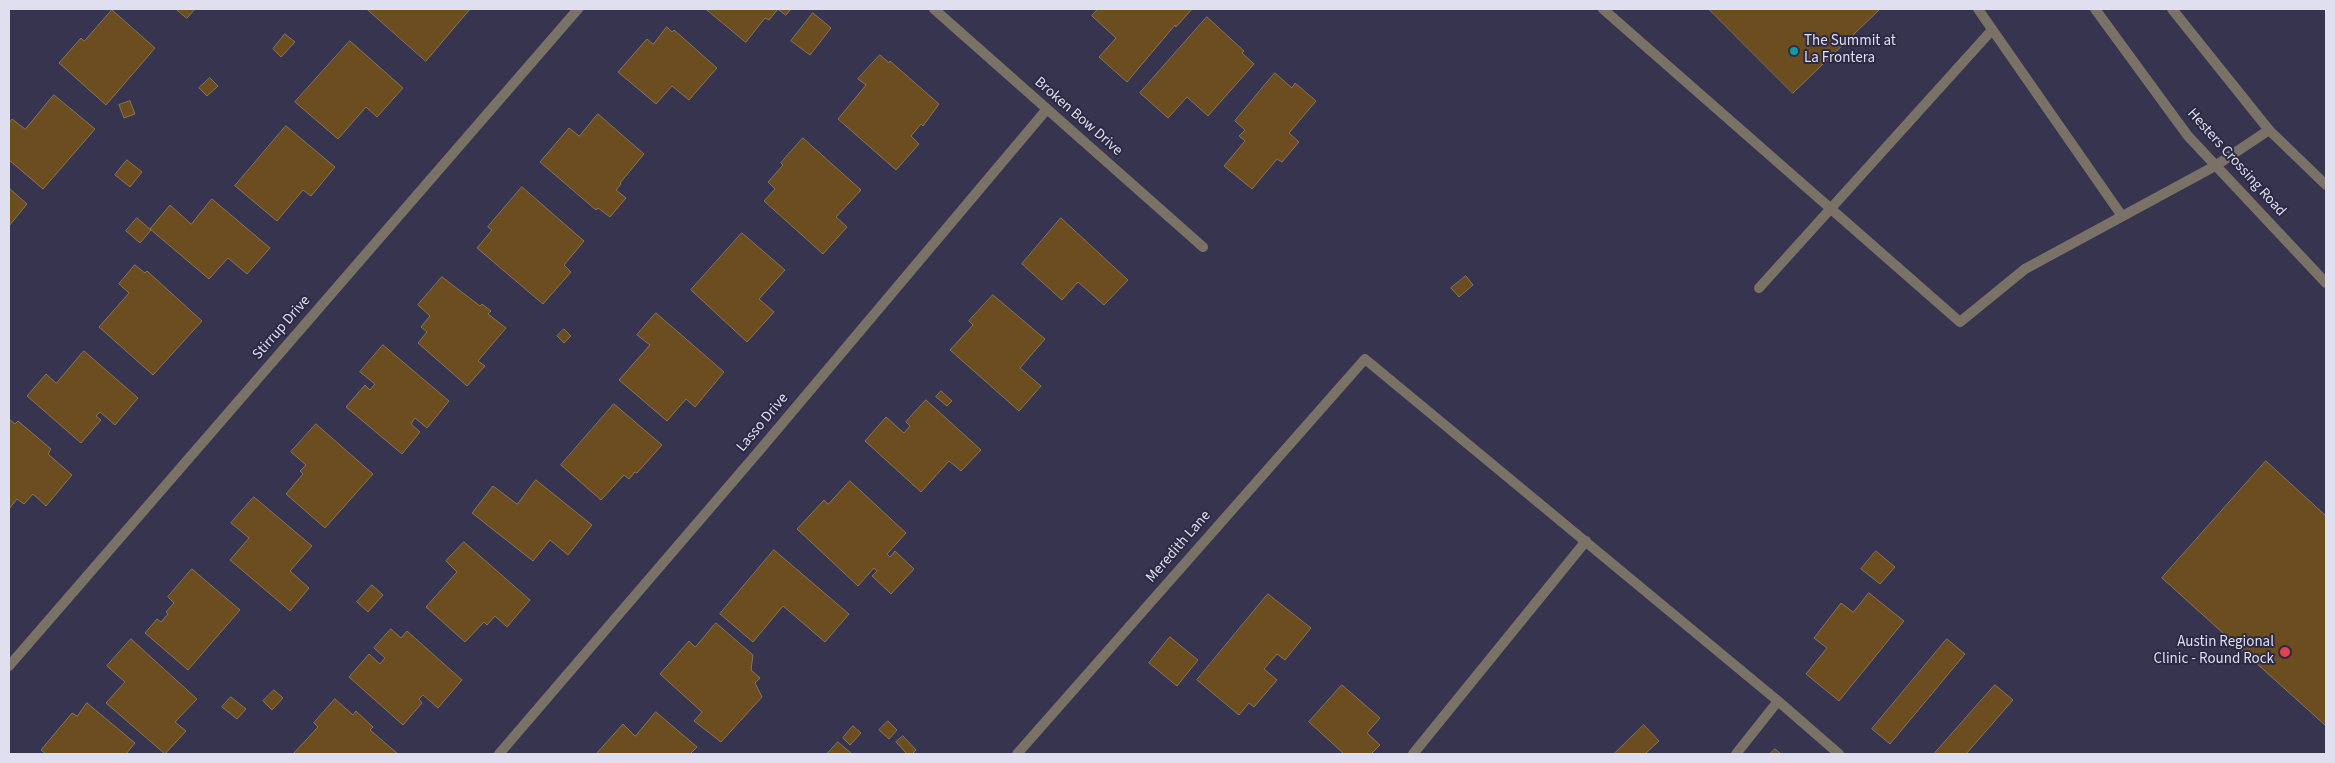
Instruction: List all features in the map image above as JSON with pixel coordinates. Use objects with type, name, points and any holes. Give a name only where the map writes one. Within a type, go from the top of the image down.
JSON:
[{"type":"street","name":"Stirrup Drive","points":[[9,666],[578,9]]},
{"type":"street","name":"Broken Bow Drive","points":[[934,9],[1203,247]]},
{"type":"street","points":[[1603,9],[1960,322],[2025,269],[2215,166],[2269,130]]},
{"type":"street","points":[[1978,9],[2122,216]]},
{"type":"street","name":"Hesters Crossing Road","points":[[2095,9],[2188,136],[2326,283]]},
{"type":"street","points":[[2172,9],[2269,130],[2326,186]]},
{"type":"street","points":[[1759,288],[1830,207],[1992,30]]},
{"type":"street","name":"Lasso Drive","points":[[499,754],[1047,109]]},
{"type":"street","name":"Meredith Lane","points":[[1016,754],[1364,359],[1586,541]]},
{"type":"street","points":[[1413,754],[1586,541],[1839,754]]},
{"type":"street","points":[[1736,754],[1778,701]]},
{"type":"building","points":[[176,9],[195,9],[187,18]]},
{"type":"building","points":[[367,9],[470,9],[426,61]]},
{"type":"building","points":[[706,9],[778,9],[769,20],[765,18],[746,42]]},
{"type":"building","points":[[778,9],[791,9],[786,15]]},
{"type":"building","points":[[1098,9],[1192,9],[1176,27],[1175,25],[1127,82],[1099,57],[1116,38],[1092,16]]},
{"type":"building","name":"The Summit at La Frontera","points":[[1709,9],[1880,9],[1793,93]]},
{"type":"building","points":[[112,10],[155,48],[106,105],[59,63],[81,38],[84,41]]},
{"type":"building","points":[[813,13],[831,28],[810,55],[791,41]]},
{"type":"building","points":[[1207,17],[1244,51],[1242,53],[1254,64],[1208,116],[1187,97],[1168,118],[1140,93]]},
{"type":"building","points":[[667,27],[672,32],[674,30],[717,68],[689,100],[672,86],[656,104],[618,72],[647,39],[653,44]]},
{"type":"building","points":[[285,34],[295,42],[281,57],[273,49]]},
{"type":"building","points":[[350,41],[403,88],[377,117],[366,107],[338,139],[295,102]]},
{"type":"building","points":[[880,55],[889,63],[890,61],[939,104],[923,126],[921,124],[911,136],[919,144],[896,170],[838,119],[866,85],[858,79]]},
{"type":"building","points":[[1275,73],[1292,88],[1295,83],[1316,101],[1289,133],[1299,142],[1282,162],[1277,159],[1252,189],[1224,166],[1245,141],[1239,136],[1245,130],[1235,121]]},
{"type":"building","points":[[210,78],[218,86],[207,96],[199,88]]},
{"type":"building","points":[[54,95],[95,129],[43,189],[9,160],[9,123],[12,119],[25,129]]},
{"type":"building","points":[[130,101],[135,114],[124,118],[119,105]]},
{"type":"building","points":[[598,114],[644,154],[616,190],[626,198],[610,217],[598,208],[596,210],[540,162],[569,128],[579,136]]},
{"type":"building","points":[[286,126],[335,167],[311,196],[303,190],[277,221],[235,186]]},
{"type":"building","points":[[803,138],[861,190],[836,217],[847,227],[823,254],[764,201],[775,189],[768,182],[783,165],[781,163]]},
{"type":"building","points":[[127,160],[142,172],[130,187],[115,175]]},
{"type":"building","points":[[522,187],[584,241],[564,265],[571,272],[543,304],[477,248],[492,230],[488,227]]},
{"type":"building","points":[[9,188],[27,204],[9,226]]},
{"type":"building","points":[[212,199],[270,248],[247,274],[228,258],[209,279],[150,229],[170,205],[191,224]]},
{"type":"building","points":[[137,218],[151,230],[140,243],[126,231]]},
{"type":"building","points":[[1061,218],[1128,280],[1104,305],[1078,282],[1062,300],[1022,264]]},
{"type":"building","points":[[742,233],[785,270],[759,299],[774,312],[747,342],[691,290]]},
{"type":"building","points":[[135,265],[145,273],[147,271],[202,321],[153,375],[99,327],[129,293],[119,284]]},
{"type":"building","points":[[1466,276],[1473,285],[1459,297],[1451,288]]},
{"type":"building","points":[[442,277],[480,306],[482,304],[491,311],[488,314],[506,328],[478,361],[485,366],[467,386],[418,343],[427,332],[421,327],[430,316],[418,305]]},
{"type":"building","points":[[993,295],[1045,339],[1020,368],[1041,386],[1019,411],[950,350],[973,325],[969,321]]},
{"type":"building","points":[[656,313],[724,372],[695,407],[686,399],[667,421],[619,380],[650,345],[637,335]]},
{"type":"building","points":[[564,329],[571,336],[564,343],[557,336]]},
{"type":"building","points":[[383,345],[449,401],[427,428],[415,418],[411,424],[420,432],[402,454],[346,407],[365,385],[370,390],[375,384],[360,372]]},
{"type":"building","points":[[84,351],[138,398],[115,425],[100,412],[96,416],[101,420],[81,443],[27,396],[46,374],[56,383]]},
{"type":"building","points":[[941,391],[952,401],[947,406],[936,397]]},
{"type":"building","points":[[926,400],[981,450],[961,471],[949,461],[921,492],[865,441],[886,417],[904,433],[910,426],[906,422]]},
{"type":"building","points":[[614,404],[662,445],[637,473],[635,472],[629,479],[624,475],[601,500],[561,465]]},
{"type":"building","points":[[9,419],[15,424],[18,421],[51,449],[48,454],[72,475],[46,506],[33,494],[24,504],[17,499],[9,509]]},
{"type":"building","points":[[316,424],[373,474],[325,528],[286,494],[303,474],[300,471],[306,465],[291,452]]},
{"type":"building","name":"Austin Regional Clinic - Round Rock","points":[[2266,461],[2326,516],[2326,726],[2162,578]]},
{"type":"building","points":[[536,480],[592,525],[568,555],[550,540],[533,561],[472,513],[493,486],[517,504]]},
{"type":"building","points":[[850,481],[906,533],[887,554],[890,557],[895,551],[914,569],[891,594],[872,576],[877,571],[874,568],[858,586],[797,529],[824,500],[828,504]]},
{"type":"building","points":[[254,497],[312,546],[290,571],[309,588],[290,611],[230,560],[249,538],[231,523]]},
{"type":"building","points":[[464,542],[530,600],[507,627],[495,616],[487,625],[484,622],[465,642],[426,607],[457,572],[446,561]]},
{"type":"building","points":[[774,550],[849,614],[825,642],[783,606],[753,642],[720,614]]},
{"type":"building","points":[[1876,551],[1895,567],[1880,584],[1861,569]]},
{"type":"building","points":[[192,569],[240,610],[188,670],[145,633],[157,619],[161,622],[168,614],[166,612],[174,603],[168,597]]},
{"type":"building","points":[[372,585],[383,595],[368,612],[357,602]]},
{"type":"building","points":[[1869,593],[1904,621],[1839,701],[1806,674],[1827,648],[1814,638],[1841,603],[1853,612]]},
{"type":"building","points":[[1268,594],[1311,628],[1285,660],[1277,654],[1264,669],[1277,680],[1254,707],[1249,703],[1239,715],[1197,680]]},
{"type":"building","points":[[716,623],[753,655],[751,670],[760,678],[755,683],[762,697],[721,742],[694,721],[702,712],[660,674],[689,641],[695,647]]},
{"type":"building","points":[[391,629],[401,638],[407,631],[462,680],[438,708],[423,695],[419,699],[422,703],[403,725],[349,677],[369,654],[380,664],[385,658],[374,648]]},
{"type":"building","points":[[1170,637],[1198,660],[1177,686],[1149,663]]},
{"type":"building","points":[[131,639],[197,699],[175,722],[186,731],[165,754],[106,703],[125,682],[107,666]]},
{"type":"building","points":[[1947,639],[1965,654],[1890,744],[1872,729]]},
{"type":"building","points":[[1342,685],[1380,718],[1367,733],[1380,745],[1371,754],[1344,754],[1309,722]]},
{"type":"building","points":[[1995,685],[2013,700],[1966,754],[1934,754]]},
{"type":"building","points":[[274,690],[283,698],[272,710],[263,701]]},
{"type":"building","points":[[231,697],[246,709],[237,719],[222,707]]},
{"type":"building","points":[[335,699],[353,715],[356,711],[373,727],[370,730],[398,754],[293,754],[318,727],[314,723]]},
{"type":"building","points":[[87,703],[135,743],[126,754],[46,754],[41,750],[72,713],[77,716]]},
{"type":"building","points":[[656,712],[697,747],[690,754],[596,754],[623,724],[635,736]]},
{"type":"building","points":[[888,721],[897,730],[889,739],[879,730]]},
{"type":"building","points":[[1644,725],[1659,741],[1645,754],[1614,754]]},
{"type":"building","points":[[853,726],[861,733],[850,745],[843,738]]},
{"type":"building","points":[[903,736],[916,750],[912,754],[907,754],[896,742]]},
{"type":"building","points":[[838,742],[852,754],[827,754]]},
{"type":"building","points":[[1775,749],[1781,754],[1770,754]]},
{"type":"place","name":"The Summit at La Frontera","points":[[1794,51]]},
{"type":"place","name":"Austin Regional Clinic - Round Rock","points":[[2285,652]]}]
